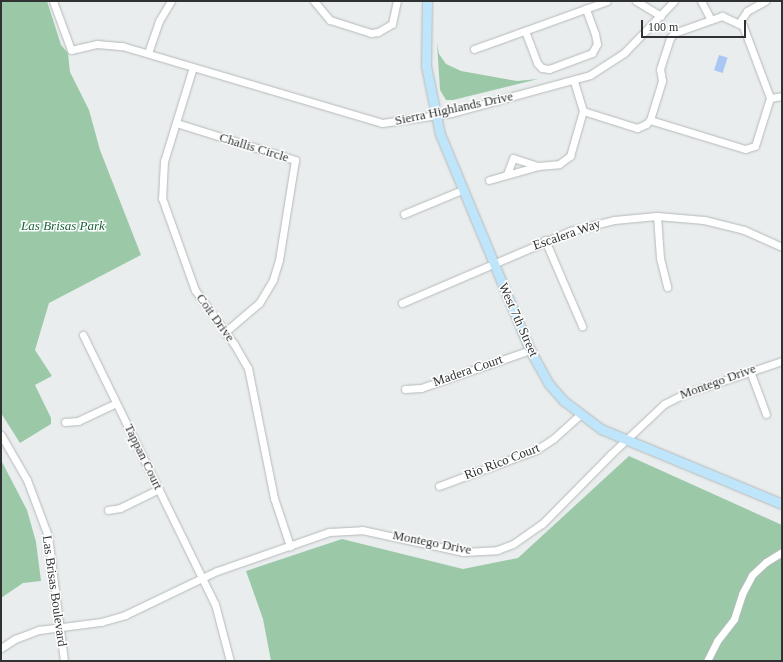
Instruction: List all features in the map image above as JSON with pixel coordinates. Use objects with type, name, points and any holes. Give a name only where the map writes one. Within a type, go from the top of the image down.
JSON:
[{"type":"main road","name":"West 7th Street","points":[[427,1],[426,66],[434,114],[462,190],[493,264],[530,350],[549,384],[580,415],[601,429],[782,504]]},
{"type":"street","name":"Sierra Highlands Drive","points":[[53,1],[71,50],[109,44],[148,53],[370,122],[392,123],[574,82],[602,69],[624,53],[674,1]]},
{"type":"street","points":[[148,53],[159,21],[171,1]]},
{"type":"street","points":[[314,1],[330,20],[371,33],[378,32],[392,24],[397,1]]},
{"type":"street","points":[[474,49],[607,1]]},
{"type":"street","points":[[636,1],[661,16]]},
{"type":"street","points":[[701,1],[711,20]]},
{"type":"street","points":[[739,23],[747,11],[765,1]]},
{"type":"street","points":[[525,31],[537,62],[542,68],[549,69],[592,53],[596,44],[595,34],[586,9]]},
{"type":"street","points":[[583,111],[637,128],[650,120],[662,81],[660,69],[670,38],[674,33],[722,16],[743,26],[770,98],[755,146],[745,149],[650,120]]},
{"type":"street","name":"Coit Drive","points":[[193,67],[162,173],[165,211],[195,290],[242,355],[252,381],[275,503],[290,546]]},
{"type":"street","points":[[489,180],[538,166],[559,164],[570,156],[583,111],[574,82]]},
{"type":"street","points":[[770,98],[782,96]]},
{"type":"street","name":"Challis Circle","points":[[176,124],[295,160],[277,268],[259,302],[225,332]]},
{"type":"street","points":[[507,174],[513,158],[538,166]]},
{"type":"street","points":[[404,214],[462,190]]},
{"type":"street","points":[[657,216],[660,258],[667,287]]},
{"type":"street","name":"Escalera Way","points":[[402,303],[546,240],[591,224],[657,216],[683,217],[724,224],[764,237],[782,247]]},
{"type":"street","points":[[546,240],[582,326]]},
{"type":"street","name":"Tappan Court","points":[[83,335],[202,578],[221,621],[230,661]]},
{"type":"street","name":"Madera Court","points":[[405,389],[420,388],[530,350]]},
{"type":"street","name":"Montego Drive","points":[[1,648],[27,634],[60,627],[100,622],[125,616],[202,578],[329,532],[362,530],[463,552],[497,550],[513,544],[542,524],[656,410],[675,398],[750,370],[782,361]]},
{"type":"street","points":[[750,370],[766,414]]},
{"type":"street","points":[[65,422],[78,421],[116,403]]},
{"type":"street","name":"Rio Rico Court","points":[[439,486],[536,450],[553,439],[580,415]]},
{"type":"street","name":"Las Brisas Boulevard","points":[[1,435],[27,480],[42,517],[52,558],[64,661]]},
{"type":"street","points":[[108,510],[120,508],[159,489]]},
{"type":"street","points":[[708,661],[717,641],[734,619],[742,594],[752,575],[766,562],[782,552]]},
{"type":"green space","name":"Las Brisas Park","points":[[1,1],[47,1],[61,45],[68,53],[70,72],[89,110],[100,150],[141,255],[49,303],[35,350],[52,376],[35,385],[51,418],[51,424],[20,443],[1,413]]},
{"type":"green space","points":[[437,43],[439,54],[446,64],[461,71],[517,81],[538,79],[453,100],[446,100],[440,90]]},
{"type":"green space","points":[[629,456],[782,525],[782,661],[271,661],[263,619],[246,571],[342,539],[463,569],[518,558]]},
{"type":"green space","points":[[1,460],[27,510],[36,542],[41,581],[23,583],[1,598]]},
{"type":"water","points":[[719,55],[728,58],[723,73],[714,70]]}]
